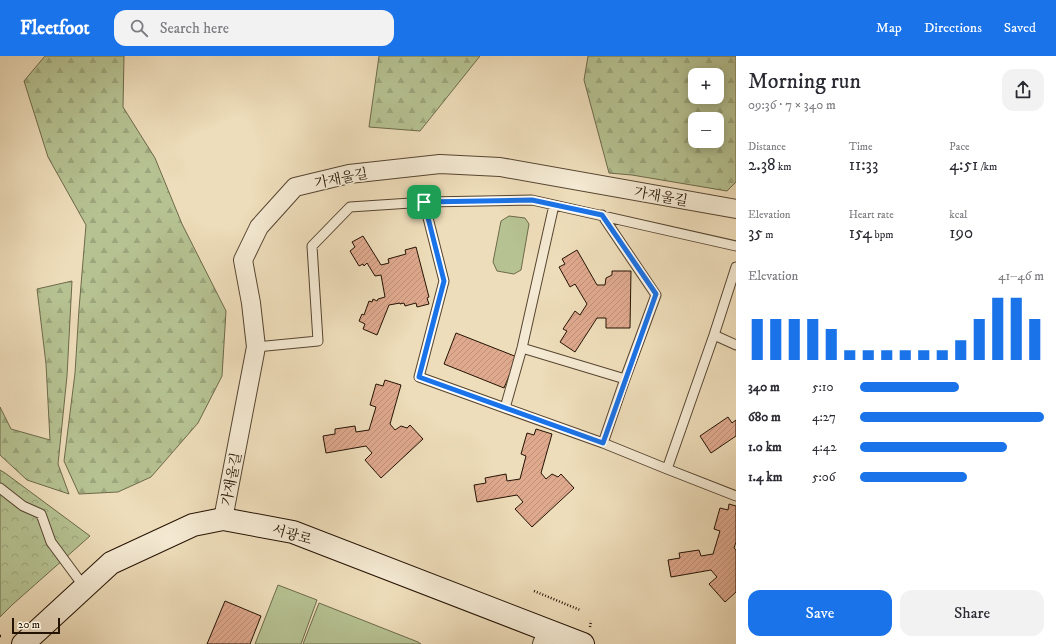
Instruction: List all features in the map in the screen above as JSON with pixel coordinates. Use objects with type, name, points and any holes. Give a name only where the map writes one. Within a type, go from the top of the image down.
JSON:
[{"type":"street","name":"가재울길","points":[[223,519],[256,347],[251,303],[243,260],[259,227],[295,187],[349,174],[440,164],[500,167],[736,209]]},
{"type":"street","name":"서광로","points":[[23,644],[111,563],[193,525],[223,519],[293,532],[545,637],[583,644]]},
{"type":"lane","points":[[256,347],[318,341],[312,246],[350,207],[424,202],[532,200],[736,246]]},
{"type":"lane","points":[[424,202],[444,281],[419,377],[603,443],[736,496]]},
{"type":"lane","points":[[505,408],[522,348],[554,205]]},
{"type":"lane","points":[[602,215],[656,294],[603,443]]},
{"type":"lane","points":[[667,469],[736,267]]},
{"type":"lane","points":[[714,335],[736,345]]},
{"type":"lane","points":[[522,348],[625,379]]},
{"type":"lane","points":[[0,488],[23,506],[41,514],[51,542],[84,588]]},
{"type":"path","points":[[534,591],[580,610]]},
{"type":"green space","points":[[45,56],[124,56],[123,107],[155,158],[182,224],[226,311],[222,376],[198,423],[151,477],[118,492],[79,494],[64,461],[75,373],[86,225],[48,157],[24,81]]},
{"type":"green space","points":[[379,56],[480,56],[420,131],[369,127]]},
{"type":"green space","points":[[588,56],[736,56],[736,182],[727,191],[632,175],[609,173],[584,80]]},
{"type":"green space","points":[[509,216],[525,218],[529,224],[521,270],[514,274],[497,271],[493,262],[501,221]]},
{"type":"green space","points":[[72,281],[67,376],[58,464],[69,494],[27,480],[0,455],[0,407],[11,429],[50,440],[46,364],[37,289]]},
{"type":"green space","points":[[0,470],[90,536],[0,617]]},
{"type":"green space","points":[[278,585],[317,600],[301,644],[255,644]]},
{"type":"green space","points":[[319,603],[418,642],[421,644],[303,644]]},
{"type":"building","points":[[363,236],[381,265],[389,263],[388,259],[406,254],[405,250],[416,247],[429,297],[427,298],[429,304],[417,307],[416,303],[405,306],[404,303],[389,305],[377,335],[363,329],[365,324],[359,321],[362,314],[364,315],[369,301],[372,302],[373,299],[377,301],[378,299],[385,297],[381,275],[375,276],[367,263],[364,266],[363,264],[359,266],[350,251],[355,247],[352,242]]},
{"type":"building","points":[[577,250],[597,285],[605,285],[606,278],[612,275],[612,271],[631,271],[630,328],[606,328],[606,318],[597,318],[575,352],[560,342],[567,331],[563,329],[575,311],[580,315],[587,304],[575,284],[570,287],[559,267],[565,264],[562,259]]},
{"type":"building","points":[[456,333],[517,357],[504,388],[444,364]]},
{"type":"building","points":[[385,380],[401,385],[390,424],[395,430],[401,426],[407,428],[410,425],[423,439],[381,478],[365,460],[372,453],[366,446],[326,453],[323,436],[335,434],[335,429],[355,426],[356,432],[369,430],[376,407],[370,405],[376,384],[383,386]]},
{"type":"building","points":[[728,417],[732,423],[736,420],[736,436],[711,453],[700,436]]},
{"type":"building","points":[[536,429],[552,434],[541,473],[546,479],[552,474],[558,477],[561,474],[574,488],[532,527],[515,509],[523,502],[517,495],[477,502],[474,485],[486,483],[485,478],[506,474],[507,481],[520,479],[526,456],[521,454],[527,433],[534,435]]},
{"type":"building","points":[[729,504],[736,506],[736,542],[734,548],[736,550],[736,592],[725,602],[709,584],[717,577],[711,570],[671,577],[668,560],[680,558],[679,553],[699,550],[701,556],[713,554],[720,531],[714,529],[720,508],[728,510]]},
{"type":"building","points":[[225,601],[261,616],[250,644],[207,644]]},
{"type":"route","points":[[532,200],[602,215],[656,294],[603,443],[419,377],[444,281],[424,202],[532,200]]}]
